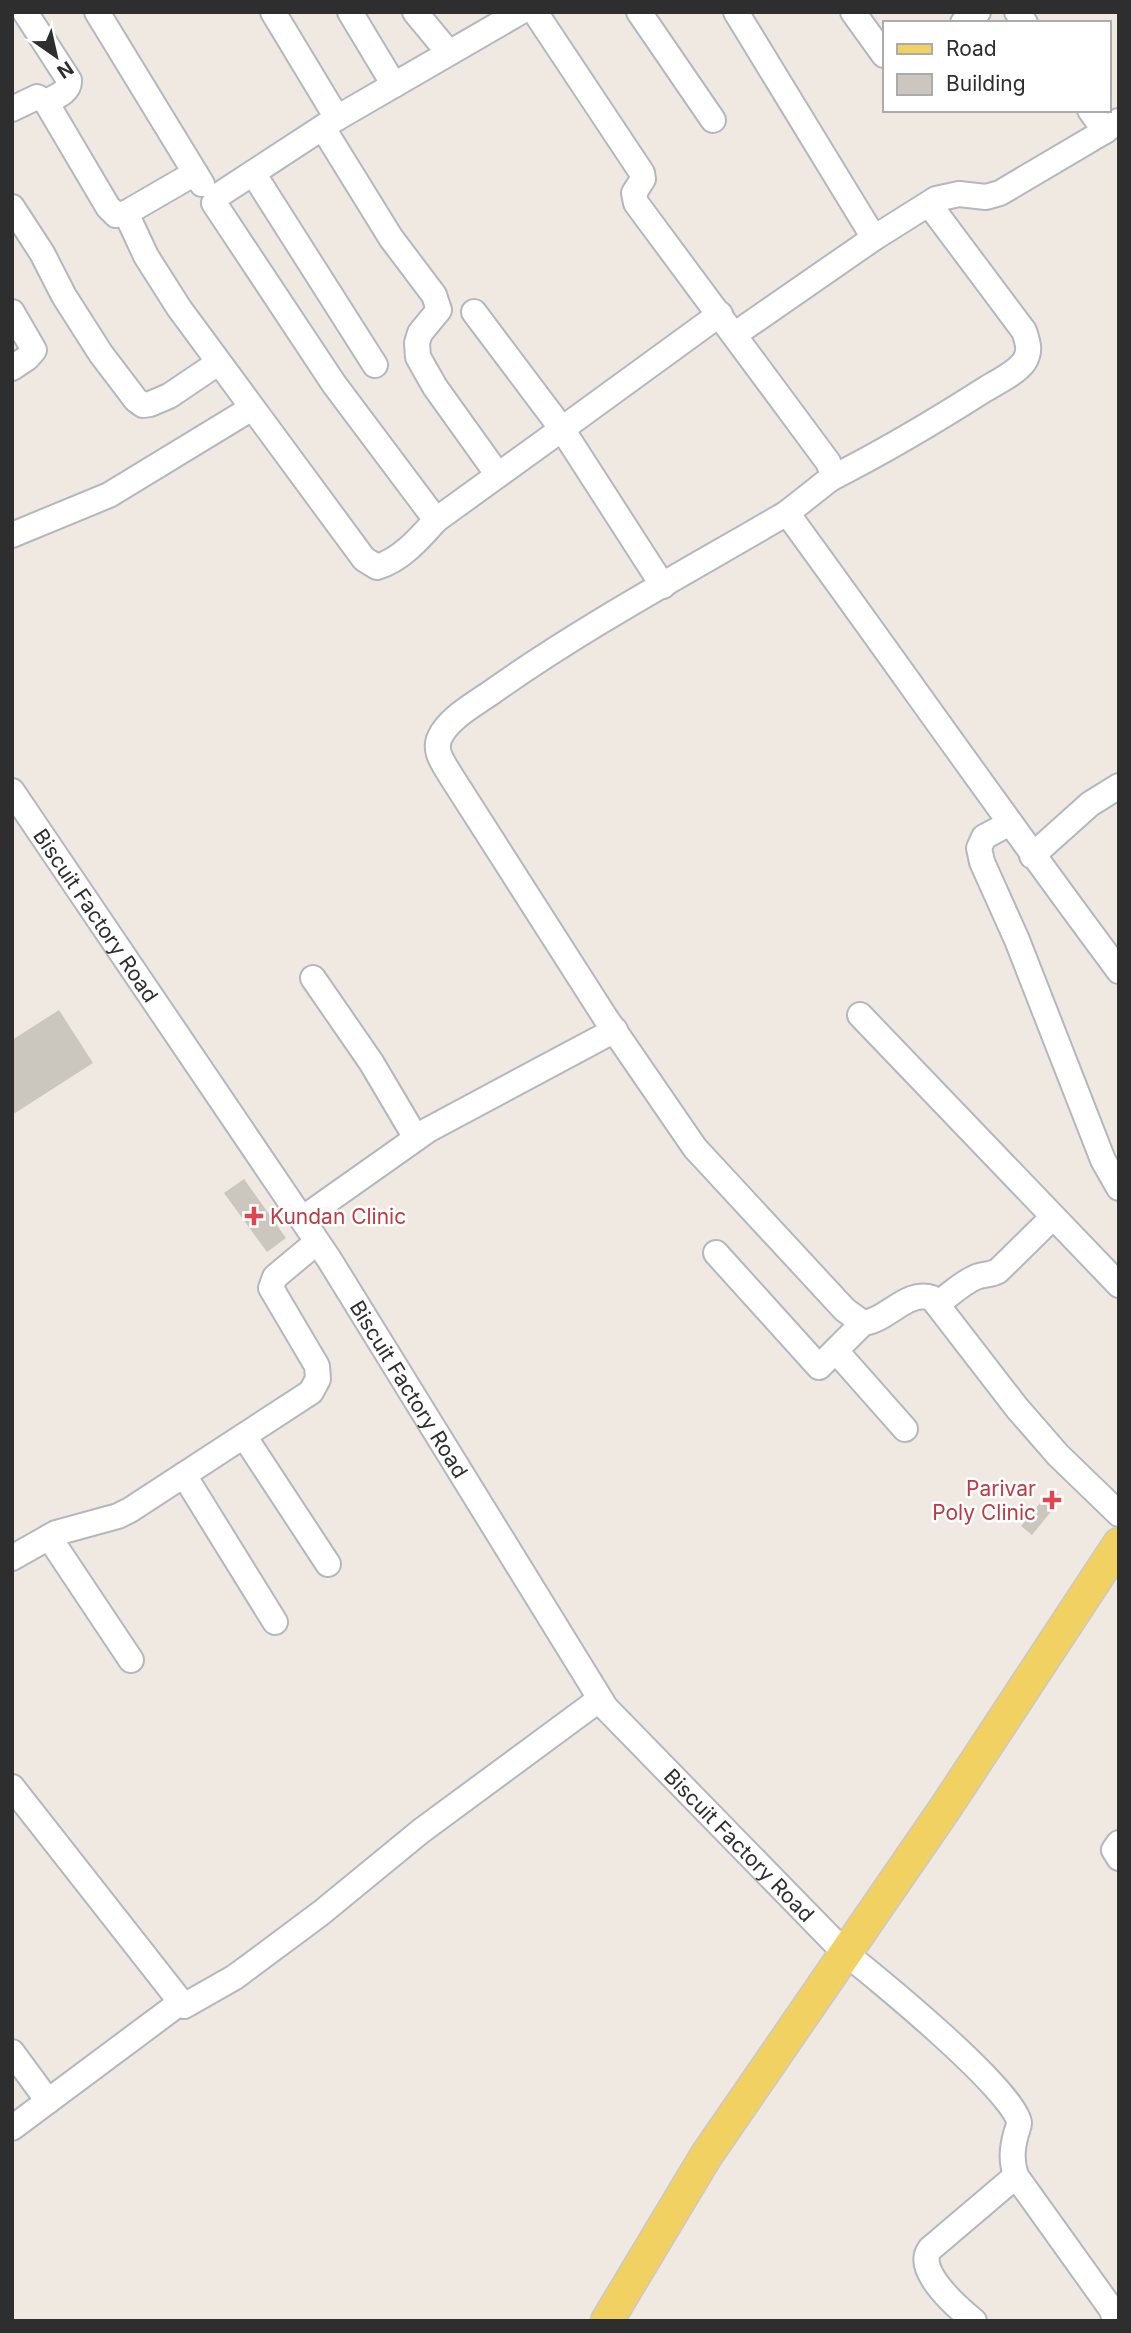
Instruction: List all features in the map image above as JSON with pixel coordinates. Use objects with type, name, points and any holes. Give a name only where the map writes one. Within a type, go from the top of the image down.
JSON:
[{"type":"main road","points":[[607,2321],[706,2156],[946,1807],[1119,1544]]},
{"type":"street","points":[[25,12],[69,80],[66,90],[46,102]]},
{"type":"street","points":[[97,12],[214,203],[334,384],[436,520]]},
{"type":"street","points":[[273,12],[391,238],[434,295],[439,310],[420,333],[417,343],[418,357],[435,387],[498,475]]},
{"type":"street","points":[[350,12],[394,85]]},
{"type":"street","points":[[415,12],[449,53]]},
{"type":"street","points":[[214,203],[219,195],[330,123],[520,12]]},
{"type":"street","points":[[535,12],[642,173],[643,178],[634,194],[636,203],[828,462],[832,472],[830,479]]},
{"type":"street","points":[[639,12],[713,120]]},
{"type":"street","points":[[736,12],[874,238]]},
{"type":"street","points":[[853,12],[883,54]]},
{"type":"street","points":[[12,109],[37,97],[46,102],[108,207],[116,215],[126,213],[195,173]]},
{"type":"street","points":[[734,335],[874,238],[929,204],[948,195],[986,197],[1000,192],[1112,126],[1093,112]]},
{"type":"street","points":[[253,173],[375,365]]},
{"type":"street","points":[[863,1323],[845,1310],[695,1148],[615,1030],[440,759],[436,746],[441,734],[455,719],[526,668],[787,513],[830,479],[890,448],[1017,369],[1029,352],[1029,344],[1015,318],[929,204]]},
{"type":"street","points":[[12,207],[101,354],[136,400],[143,405],[159,400],[218,363]]},
{"type":"street","points":[[126,213],[146,256],[163,284],[218,363],[336,524],[370,564],[377,567],[387,564],[436,520],[720,314]]},
{"type":"street","points":[[474,312],[562,429],[663,586]]},
{"type":"street","points":[[12,313],[34,350],[12,368]]},
{"type":"street","points":[[12,535],[109,495],[252,408]]},
{"type":"street","points":[[787,513],[1032,856],[1119,971]]},
{"type":"street","points":[[1032,856],[1090,804],[1119,786]]},
{"type":"street","name":"Biscuit Factory Road","points":[[12,792],[317,1242],[600,1699],[623,1726],[845,1953],[888,1986],[977,2067],[1014,2112],[1019,2123],[1012,2150],[1012,2164],[1016,2176]]},
{"type":"street","points":[[1010,823],[984,837],[979,848],[982,862],[1022,953],[1103,1160],[1119,1188]]},
{"type":"street","points":[[313,978],[371,1062],[416,1138]]},
{"type":"street","points":[[860,1015],[1119,1285]]},
{"type":"street","points":[[302,1219],[416,1138],[458,1112],[615,1030]]},
{"type":"street","points":[[937,1304],[964,1283],[998,1271],[1053,1217]]},
{"type":"street","points":[[12,1558],[70,1528],[131,1510],[311,1392],[318,1379],[317,1366],[271,1288],[275,1277],[317,1242]]},
{"type":"street","points":[[716,1253],[819,1367],[863,1323],[879,1319],[919,1296],[932,1298],[1017,1408],[1050,1446],[1119,1514]]},
{"type":"street","points":[[836,1351],[905,1429]]},
{"type":"street","points":[[244,1436],[328,1564]]},
{"type":"street","points":[[184,1475],[275,1622]]},
{"type":"street","points":[[49,1538],[131,1660]]},
{"type":"street","points":[[12,1787],[184,2006],[235,1977],[321,1913],[421,1831],[600,1699]]},
{"type":"street","points":[[1119,1843],[1114,1850],[1119,1858]]},
{"type":"street","points":[[12,2128],[181,2002]]},
{"type":"street","points":[[12,2052],[48,2101]]},
{"type":"street","points":[[974,2321],[950,2300],[931,2275],[925,2263],[925,2255],[1016,2176],[1112,2310],[1115,2321]]},
{"type":"building","points":[[59,1010],[93,1063],[12,1115],[12,1040]]},
{"type":"building","points":[[244,1179],[286,1238],[267,1252],[224,1193]]},
{"type":"building","points":[[1052,1489],[1062,1498],[1032,1535],[1021,1526]]},
{"type":"place","name":"Kundan Clinic","points":[[254,1216]]},
{"type":"place","name":"Parivar Poly Clinic","points":[[1052,1500]]}]
